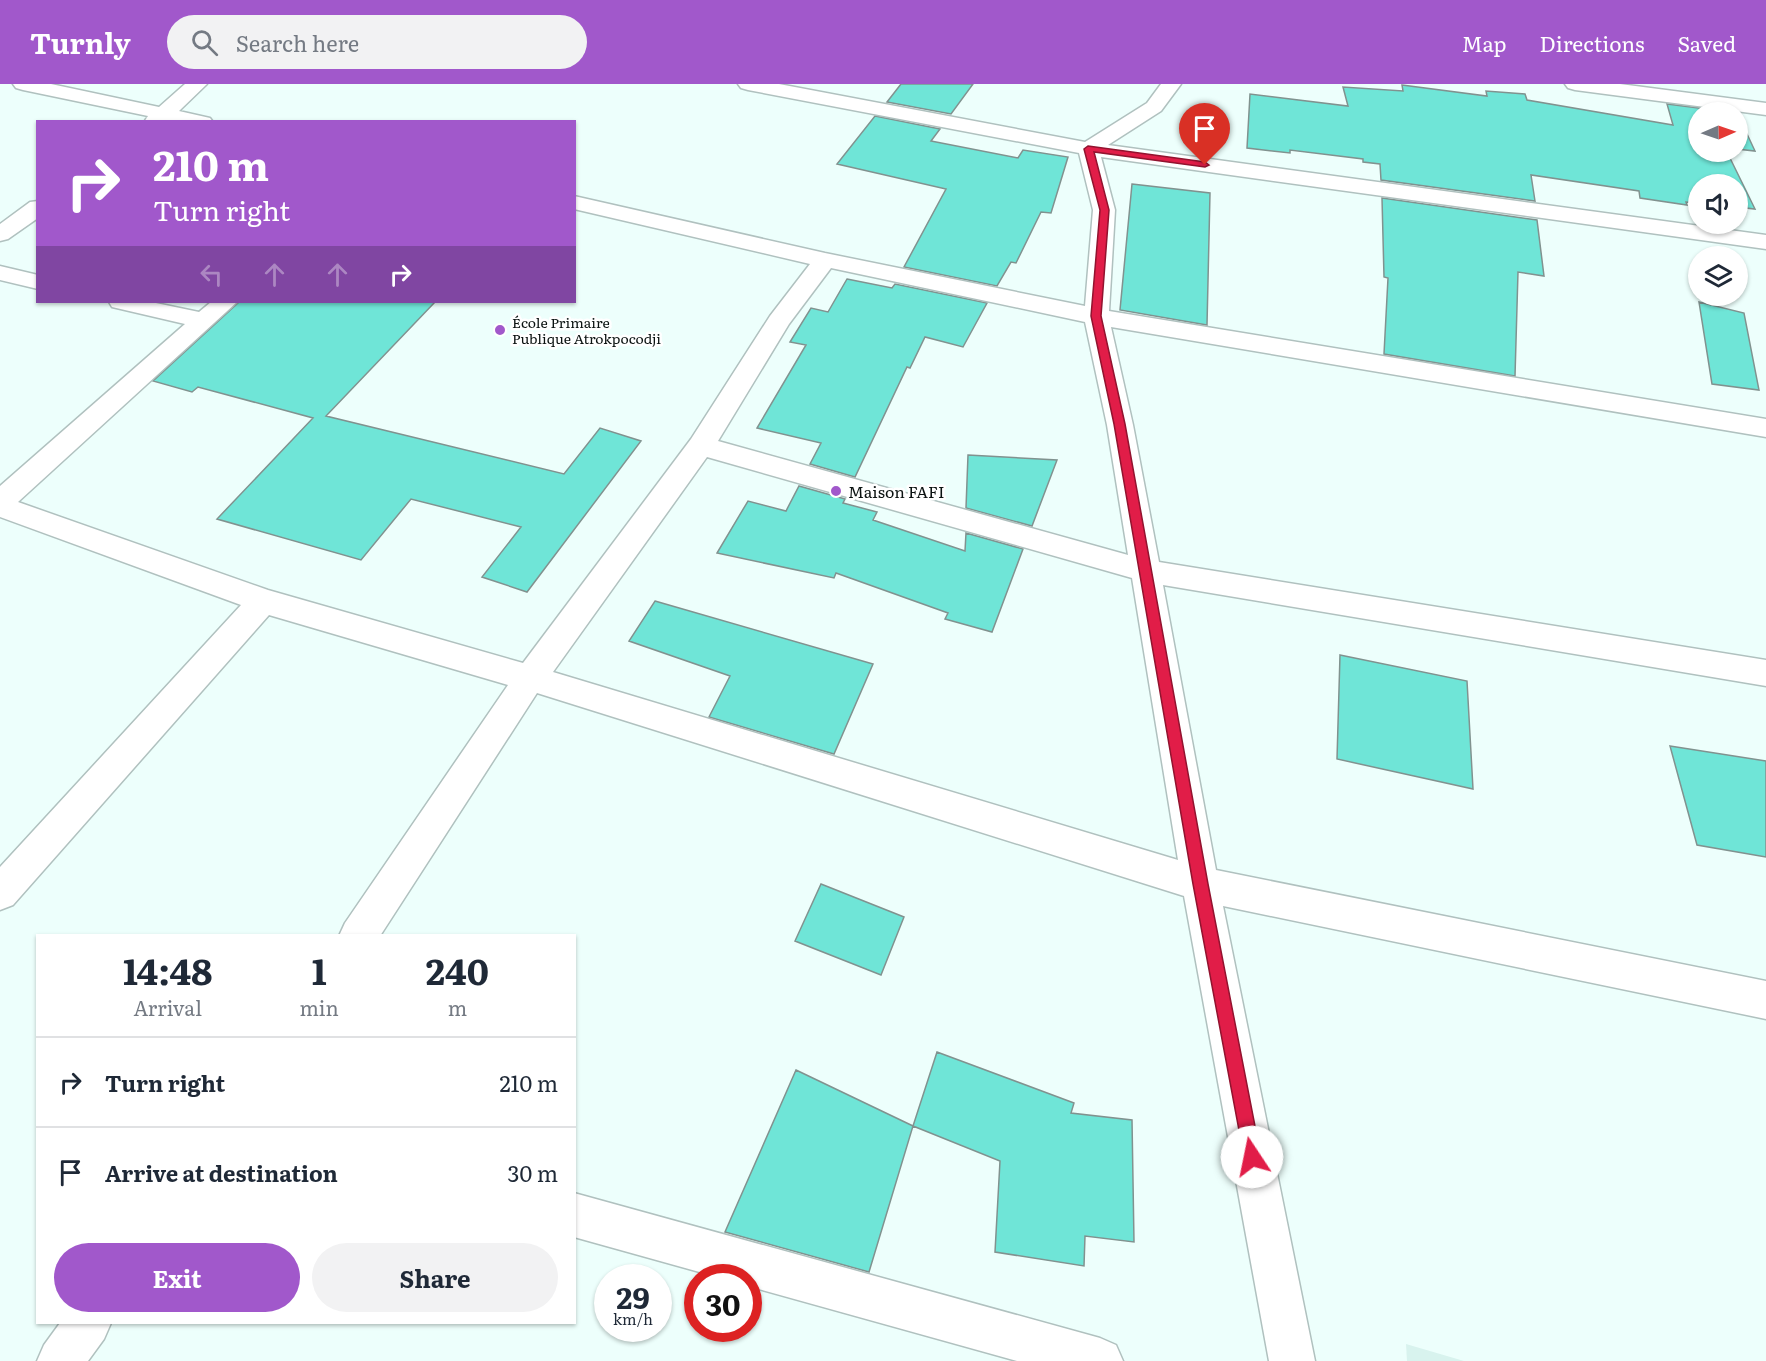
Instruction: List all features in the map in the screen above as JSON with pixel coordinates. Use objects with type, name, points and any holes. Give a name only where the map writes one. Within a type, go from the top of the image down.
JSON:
[{"type":"street","points":[[23,84],[159,118],[181,120]]},
{"type":"street","points":[[159,118],[197,84]]},
{"type":"street","points":[[748,84],[1088,149],[1766,242]]},
{"type":"street","points":[[1088,149],[1154,107],[1172,84]]},
{"type":"street","points":[[1575,84],[1766,109]]},
{"type":"street","points":[[1088,149],[1104,210],[1096,316],[1120,424],[1200,884],[1292,1361]]},
{"type":"street","points":[[576,202],[825,260],[1096,316],[1766,428]]},
{"type":"street","points":[[0,234],[36,208]]},
{"type":"street","points":[[359,934],[530,678],[701,446],[778,321],[825,260]]},
{"type":"street","points":[[0,273],[36,282]]},
{"type":"street","points":[[125,303],[203,321]]},
{"type":"street","points":[[224,303],[0,504],[262,601],[530,678],[1200,884],[1766,1000]]},
{"type":"street","points":[[701,446],[1146,572],[1766,673]]},
{"type":"street","points":[[0,893],[262,601]]},
{"type":"street","points":[[576,1216],[1100,1361]]},
{"type":"street","points":[[60,1361],[87,1324]]},
{"type":"shaded area","points":[[1406,1344],[1464,1361],[1407,1361]]},
{"type":"building","points":[[901,84],[973,84],[951,114],[887,102]]},
{"type":"building","points":[[1402,85],[1487,96],[1486,91],[1525,94],[1527,100],[1673,125],[1667,104],[1688,107],[1688,162],[1732,162],[1738,174],[1688,174],[1687,205],[1640,198],[1639,191],[1531,175],[1535,201],[1381,180],[1380,164],[1363,162],[1363,159],[1290,150],[1290,153],[1247,148],[1250,94],[1348,106],[1343,87],[1403,91]]},
{"type":"building","points":[[875,116],[940,129],[931,141],[1018,158],[1023,150],[1068,157],[1051,213],[1041,212],[1016,263],[1011,262],[997,286],[904,267],[946,189],[837,164]]},
{"type":"building","points":[[1748,136],[1755,151],[1748,150]]},
{"type":"building","points":[[1132,184],[1210,193],[1207,325],[1120,310]]},
{"type":"building","points":[[1748,195],[1755,209],[1748,208]]},
{"type":"building","points":[[1382,198],[1537,220],[1544,276],[1518,272],[1515,376],[1384,354],[1388,278],[1384,277]]},
{"type":"building","points":[[847,279],[892,288],[895,284],[987,303],[963,347],[925,337],[910,368],[907,367],[855,477],[810,464],[821,443],[757,428],[806,345],[790,342],[811,308],[828,312]]},
{"type":"building","points":[[238,303],[434,303],[326,416],[564,474],[600,428],[641,441],[527,592],[482,577],[521,527],[411,499],[361,560],[217,519],[313,418],[198,387],[192,392],[153,381]]},
{"type":"building","points":[[1700,306],[1715,306],[1744,313],[1759,390],[1712,384]]},
{"type":"building","points":[[968,455],[1057,460],[1032,526],[966,508]]},
{"type":"building","points":[[799,486],[845,499],[843,503],[877,512],[873,520],[965,551],[966,533],[1023,549],[992,632],[945,619],[948,613],[836,573],[834,578],[717,553],[748,501],[786,511]]},
{"type":"building","points":[[655,601],[873,664],[834,754],[709,717],[730,676],[629,641]]},
{"type":"building","points":[[1340,655],[1467,681],[1473,789],[1337,759]]},
{"type":"building","points":[[1670,746],[1766,761],[1766,857],[1697,845]]},
{"type":"building","points":[[821,884],[904,917],[881,975],[795,941]]},
{"type":"building","points":[[937,1052],[1074,1103],[1071,1113],[1132,1120],[1134,1242],[1085,1236],[1084,1266],[995,1252],[1000,1161],[913,1126]]},
{"type":"building","points":[[796,1070],[913,1126],[869,1272],[725,1232]]},
{"type":"place","name":"École Primaire Publique Atrokpocodji","points":[[500,330]]},
{"type":"place","name":"Maison FAFI","points":[[836,491]]},
{"type":"route","points":[[1205,165],[1088,149],[1104,210],[1096,316],[1120,424],[1200,884],[1252,1157]]}]
